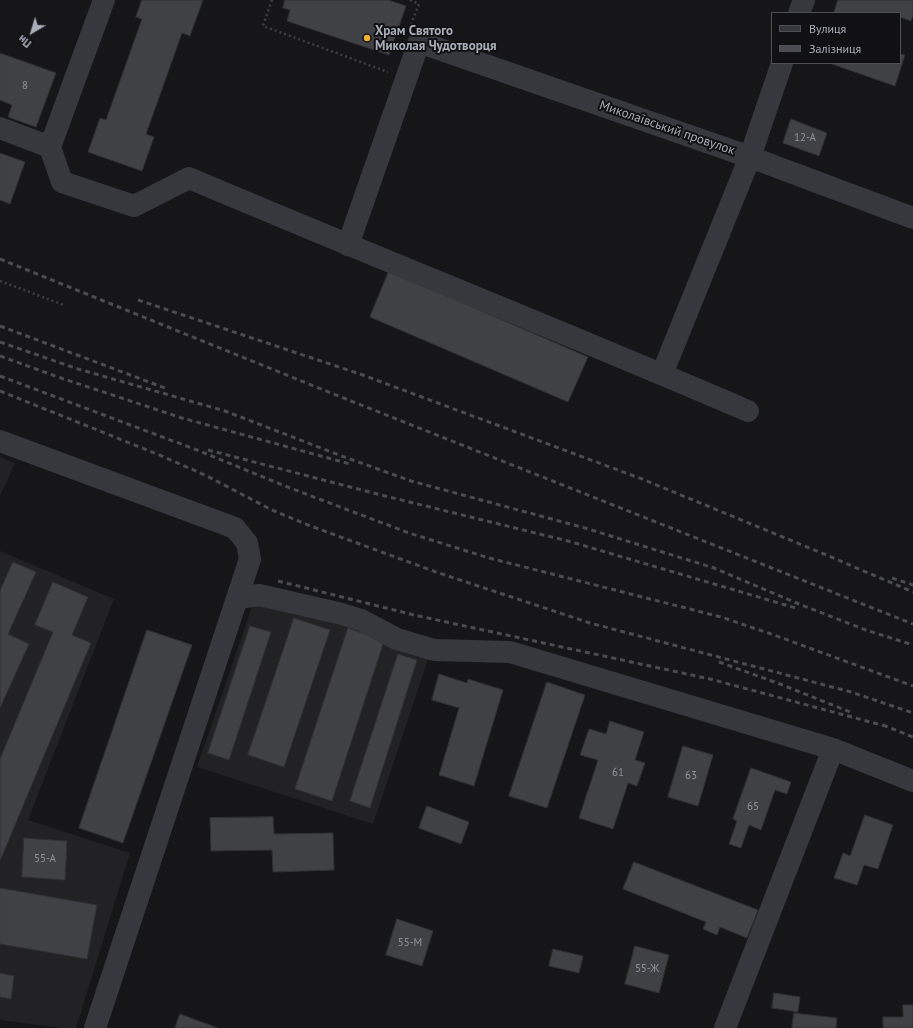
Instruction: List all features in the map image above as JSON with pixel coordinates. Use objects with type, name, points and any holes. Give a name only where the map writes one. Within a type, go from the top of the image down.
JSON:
[{"type":"street","points":[[104,0],[50,147],[62,182],[134,206],[189,178],[748,411]]},
{"type":"street","points":[[799,12],[804,0]]},
{"type":"street","points":[[348,245],[414,36]]},
{"type":"street","name":"Миколаївський провулок","points":[[414,36],[912,215]]},
{"type":"street","points":[[662,374],[750,157],[782,64]]},
{"type":"street","points":[[0,128],[50,147]]},
{"type":"street","points":[[0,442],[235,528],[247,543],[250,559],[95,1028]]},
{"type":"street","points":[[238,598],[259,595],[361,620],[397,640],[434,650],[510,652],[833,750],[913,781]]},
{"type":"street","points":[[725,1028],[833,750]]},
{"type":"path","points":[[272,0],[262,26],[391,74]]},
{"type":"path","points":[[410,0],[419,4],[414,36]]},
{"type":"path","points":[[0,281],[64,305]]},
{"type":"shaded area","points":[[0,457],[15,463],[0,496]]},
{"type":"shaded area","points":[[0,551],[114,599],[28,820],[130,853],[76,1028],[61,1028],[0,1020]]},
{"type":"shaded area","points":[[255,598],[430,653],[373,824],[197,767]]},
{"type":"building","points":[[142,0],[203,0],[190,36],[182,33],[146,134],[154,137],[142,171],[88,152],[100,118],[106,120],[142,19],[136,17]]},
{"type":"building","name":"Храм Святого Миколая Чудотворця","points":[[285,0],[388,0],[406,6],[389,55],[287,21],[290,10],[283,8]]},
{"type":"building","points":[[838,0],[913,0],[913,16],[911,21],[901,17],[901,12],[834,12]]},
{"type":"building","points":[[0,53],[56,73],[36,127],[8,117],[12,105],[0,100]]},
{"type":"building","points":[[901,54],[905,55],[895,86],[832,64],[901,64]]},
{"type":"building","points":[[791,119],[827,133],[819,156],[783,143]]},
{"type":"building","points":[[0,153],[25,162],[10,204],[0,200]]},
{"type":"building","points":[[389,271],[588,357],[568,402],[370,317]]},
{"type":"building","points":[[13,562],[36,572],[8,634],[29,644],[0,708],[0,591]]},
{"type":"building","points":[[53,582],[88,597],[72,635],[91,643],[0,861],[0,759],[53,632],[35,625]]},
{"type":"building","points":[[294,618],[330,630],[284,767],[248,755]]},
{"type":"building","points":[[250,626],[271,632],[229,760],[208,753]]},
{"type":"building","points":[[348,628],[384,641],[332,801],[295,789]]},
{"type":"building","points":[[147,630],[192,645],[123,843],[79,828]]},
{"type":"building","points":[[398,654],[417,660],[370,808],[350,801]]},
{"type":"building","points":[[439,674],[467,683],[468,679],[503,690],[474,786],[439,775],[459,708],[432,700]]},
{"type":"building","points":[[547,682],[585,695],[547,808],[509,796]]},
{"type":"building","points":[[610,721],[644,732],[635,760],[645,763],[637,786],[628,783],[613,829],[579,818],[598,760],[580,755],[589,729],[606,734]]},
{"type":"building","points":[[683,746],[713,755],[698,806],[668,797]]},
{"type":"building","points":[[751,768],[791,782],[787,794],[775,790],[761,830],[749,825],[741,848],[729,844],[737,821],[733,819]]},
{"type":"building","points":[[427,806],[469,822],[461,844],[419,828]]},
{"type":"building","points":[[865,815],[893,825],[878,869],[864,865],[857,885],[834,878],[843,853],[850,856]]},
{"type":"building","points":[[273,817],[274,834],[333,833],[334,870],[273,872],[272,850],[211,851],[210,818]]},
{"type":"building","points":[[24,838],[67,841],[65,880],[22,877]]},
{"type":"building","points":[[634,862],[758,910],[747,938],[720,927],[717,935],[703,929],[706,922],[623,889]]},
{"type":"building","points":[[0,888],[97,905],[87,959],[0,944]]},
{"type":"building","points":[[397,919],[433,931],[422,966],[386,955]]},
{"type":"building","points":[[635,946],[669,955],[659,993],[625,984]]},
{"type":"building","points":[[553,949],[583,956],[579,973],[549,966]]},
{"type":"building","points":[[0,973],[14,976],[11,999],[0,997]]},
{"type":"building","points":[[774,993],[800,997],[798,1012],[772,1008]]},
{"type":"building","points":[[903,1005],[913,1005],[913,1028],[883,1028],[883,1017],[903,1017]]},
{"type":"building","points":[[794,1013],[837,1018],[836,1028],[792,1028]]},
{"type":"building","points":[[180,1014],[218,1028],[175,1028]]},
{"type":"railway","points":[[0,259],[346,399],[913,624]]},
{"type":"railway","points":[[138,300],[360,374],[642,479],[913,592]]},
{"type":"railway","points":[[0,326],[165,388]]},
{"type":"railway","points":[[0,342],[78,369],[225,411],[411,481],[585,528],[714,568],[799,604],[866,630],[913,645]]},
{"type":"railway","points":[[0,356],[182,418],[350,464]]},
{"type":"railway","points":[[0,376],[197,450],[290,488],[409,533],[489,558],[721,617],[913,686]]},
{"type":"railway","points":[[0,391],[157,454],[205,475],[272,510],[308,525],[436,572],[590,623],[851,692],[913,713]]},
{"type":"railway","points":[[208,450],[381,495],[568,541],[799,609]]},
{"type":"railway","points":[[892,578],[913,585]]},
{"type":"railway","points":[[278,581],[414,615],[710,679],[889,727]]},
{"type":"railway","points":[[719,662],[850,712]]},
{"type":"railway","points":[[883,725],[913,737]]},
{"type":"place","name":"Храм Святого Миколая Чудотворця","points":[[367,38]]}]
